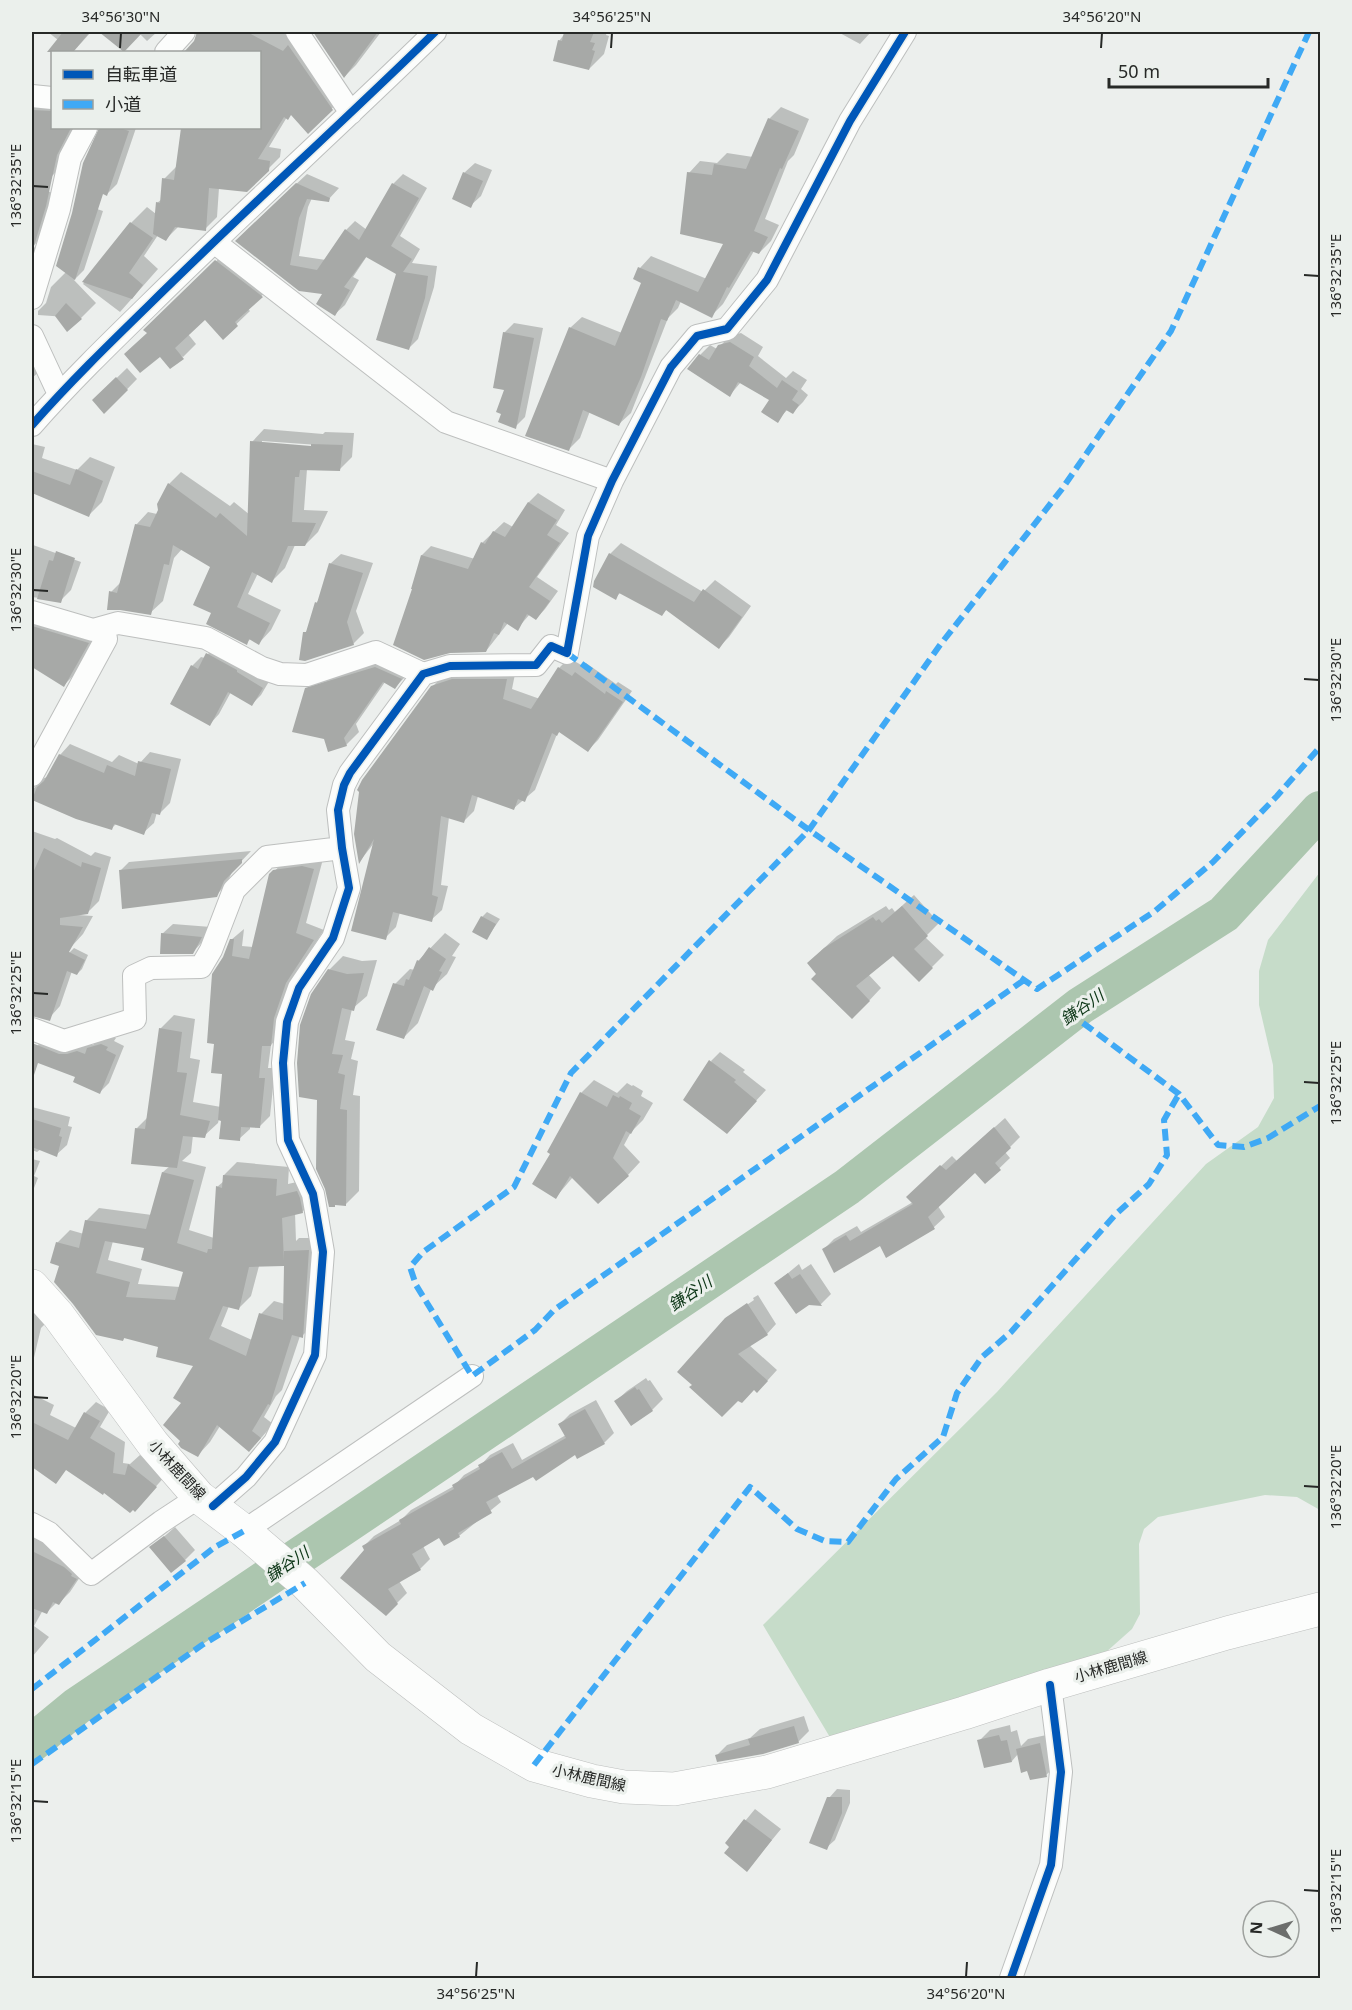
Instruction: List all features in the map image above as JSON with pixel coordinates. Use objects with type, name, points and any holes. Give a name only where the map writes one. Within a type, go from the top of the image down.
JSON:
[{"type":"main road","name":"小林鹿間線","points":[[32,1286],[58,1315],[153,1444],[206,1502],[297,1576],[378,1657],[471,1728],[534,1765],[624,1787],[674,1789],[767,1772],[1050,1685],[1227,1633],[1320,1609]]},
{"type":"street","points":[[167,51],[184,32]]},
{"type":"street","points":[[297,32],[351,113]]},
{"type":"street","points":[[32,425],[58,394],[435,32]]},
{"type":"street","points":[[32,1524],[49,1533],[91,1574],[161,1522],[206,1502],[246,1477],[275,1443],[315,1355],[322,1252],[313,1194],[288,1140],[283,1063],[287,1022],[299,988],[333,938],[349,888],[338,810],[344,785],[350,772],[423,674],[450,666],[536,665],[551,646],[567,653],[588,536],[612,481],[671,368],[697,336],[727,329],[767,280],[850,121],[905,32]]},
{"type":"street","points":[[32,96],[51,98]]},
{"type":"street","points":[[32,298],[36,268],[59,209],[70,158],[85,129]]},
{"type":"street","points":[[214,242],[446,422],[612,481]]},
{"type":"street","points":[[32,336],[58,394]]},
{"type":"street","points":[[32,612],[93,630],[118,623],[206,638],[262,668],[280,674],[307,675],[376,652],[423,674]]},
{"type":"street","points":[[32,775],[106,639],[104,627]]},
{"type":"street","points":[[32,1029],[64,1041],[135,1019],[134,976],[151,968],[201,967],[211,950],[234,890],[267,857],[342,848]]},
{"type":"street","points":[[248,1534],[472,1376]]},
{"type":"street","points":[[1011,1978],[1051,1865],[1061,1772],[1050,1685]]},
{"type":"green space","points":[[1320,872],[1320,1510],[1297,1497],[1265,1495],[1158,1517],[1144,1529],[1139,1544],[1140,1614],[1132,1629],[1105,1653],[831,1739],[763,1625],[997,1392],[1206,1164],[1258,1127],[1274,1098],[1273,1065],[1259,1005],[1259,971],[1268,940]]},
{"type":"building","points":[[63,32],[90,32],[74,51],[47,52]]},
{"type":"building","points":[[99,32],[143,32],[123,51]]},
{"type":"building","points":[[197,32],[247,32],[283,51],[288,45],[333,110],[308,134],[291,115],[288,120],[284,117],[258,159],[270,161],[269,171],[247,192],[209,188],[206,231],[175,227],[166,241],[153,234],[156,202],[160,203],[162,178],[174,180],[181,129],[261,129],[261,51],[185,51],[194,41]]},
{"type":"building","points":[[313,32],[378,32],[344,78]]},
{"type":"building","points":[[564,32],[594,32],[590,42],[595,43],[592,50],[595,51],[589,70],[553,61],[558,40],[562,41]]},
{"type":"building","points":[[32,110],[51,111],[51,129],[70,129],[57,155],[46,206],[33,249]]},
{"type":"building","points":[[768,118],[799,131],[782,169],[780,168],[754,231],[768,237],[759,254],[751,251],[729,288],[727,287],[712,318],[676,300],[667,321],[661,319],[641,377],[619,426],[583,410],[569,451],[525,436],[569,327],[615,346],[641,283],[633,279],[638,267],[698,292],[723,244],[680,234],[687,172],[712,175],[714,164],[746,169]]},
{"type":"building","points":[[99,129],[129,131],[107,196],[103,194],[75,280],[56,266],[72,213],[83,163]]},
{"type":"building","points":[[463,172],[483,181],[471,208],[452,199]]},
{"type":"building","points":[[296,183],[330,198],[329,202],[307,199],[299,218],[290,265],[317,270],[345,229],[359,240],[392,183],[419,198],[391,246],[412,259],[403,272],[428,276],[425,298],[409,350],[376,340],[396,274],[366,257],[344,287],[350,290],[335,316],[316,304],[322,294],[299,291],[235,241]]},
{"type":"building","points":[[130,222],[153,238],[129,273],[143,285],[132,299],[82,282]]},
{"type":"building","points":[[215,260],[263,297],[235,322],[238,326],[223,340],[205,320],[175,348],[184,359],[170,369],[160,357],[140,373],[124,354],[147,333],[143,330]]},
{"type":"building","points":[[66,303],[82,319],[67,332],[55,316]]},
{"type":"building","points":[[503,332],[534,338],[516,429],[498,422],[501,414],[496,412],[504,390],[493,388]]},
{"type":"building","points":[[730,342],[754,357],[749,366],[777,388],[782,380],[798,391],[792,400],[799,405],[793,414],[786,410],[778,423],[761,412],[769,400],[738,382],[730,397],[687,369],[699,354],[709,360],[718,345]]},
{"type":"building","points":[[116,377],[128,390],[104,414],[92,400]]},
{"type":"building","points":[[250,441],[311,446],[311,444],[343,445],[340,471],[300,470],[299,477],[295,477],[292,522],[316,523],[305,546],[288,546],[272,583],[252,572],[237,607],[270,623],[259,645],[249,639],[247,645],[206,624],[211,613],[193,605],[210,567],[173,545],[169,565],[164,564],[151,615],[107,610],[109,591],[117,593],[135,524],[150,527],[158,510],[157,504],[168,483],[216,518],[220,513],[247,536]]},
{"type":"building","points":[[76,469],[103,481],[89,517],[32,493],[32,471],[70,485]]},
{"type":"building","points":[[528,502],[557,520],[547,535],[560,543],[529,587],[550,601],[536,620],[527,614],[518,631],[504,622],[499,635],[494,633],[486,652],[450,653],[424,660],[393,645],[421,555],[468,569],[481,542],[485,544],[493,531],[505,537]]},
{"type":"building","points":[[56,551],[75,558],[61,603],[37,599],[49,560],[53,561]]},
{"type":"building","points":[[609,553],[694,602],[703,589],[742,617],[719,649],[666,610],[662,616],[619,593],[616,600],[593,587]]},
{"type":"building","points":[[329,563],[363,573],[347,622],[354,645],[305,661],[299,660],[303,632],[306,632],[315,602],[317,603]]},
{"type":"building","points":[[32,626],[89,643],[64,687],[32,667]]},
{"type":"building","points":[[206,653],[263,688],[252,706],[228,692],[210,726],[170,704],[191,665],[198,669]]},
{"type":"building","points":[[375,667],[402,679],[395,689],[383,682],[344,738],[347,746],[328,752],[324,739],[292,732],[305,688]]},
{"type":"building","points":[[558,667],[572,676],[575,672],[605,694],[606,691],[623,702],[588,752],[559,732],[557,736],[552,733],[525,802],[518,799],[514,810],[472,795],[464,823],[441,816],[432,895],[438,897],[432,922],[393,912],[386,940],[351,931],[374,839],[359,864],[354,834],[359,792],[357,790],[431,686],[452,679],[507,679],[503,699],[531,709]]},
{"type":"building","points":[[59,754],[104,773],[107,765],[135,776],[138,761],[171,769],[160,815],[152,813],[144,835],[114,824],[112,830],[76,819],[32,800],[37,787],[44,781]]},
{"type":"building","points":[[44,848],[81,867],[82,862],[101,868],[88,914],[60,918],[60,925],[83,927],[69,952],[85,960],[77,975],[67,971],[50,1021],[32,1016],[32,875]]},
{"type":"building","points":[[242,859],[242,863],[224,881],[217,897],[122,909],[119,870]]},
{"type":"building","points":[[302,866],[314,869],[296,933],[314,940],[286,983],[274,1018],[271,1046],[262,1046],[259,1078],[265,1078],[260,1128],[241,1127],[240,1141],[219,1139],[221,1121],[218,1120],[222,1074],[211,1073],[214,1044],[207,1043],[212,974],[223,957],[230,939],[234,939],[232,956],[249,959],[269,874],[273,870]]},
{"type":"building","points":[[902,906],[928,936],[914,949],[933,968],[919,982],[893,956],[856,986],[870,1001],[852,1019],[811,979],[816,974],[807,963],[824,948],[873,917],[882,923]]},
{"type":"building","points":[[481,916],[496,924],[487,940],[472,932]]},
{"type":"building","points":[[161,933],[202,937],[193,954],[160,954]]},
{"type":"building","points":[[429,947],[446,959],[439,971],[442,972],[433,991],[424,986],[404,1039],[376,1030],[393,983],[404,986],[417,960],[419,961]]},
{"type":"building","points":[[328,969],[347,974],[364,973],[354,1011],[342,1008],[332,1054],[343,1055],[338,1073],[345,1075],[340,1109],[347,1110],[346,1206],[335,1205],[335,1207],[329,1207],[325,1189],[316,1169],[317,1100],[299,1097],[297,1063],[300,1025],[311,994]]},
{"type":"building","points":[[159,1028],[182,1032],[177,1072],[187,1073],[180,1115],[210,1121],[205,1138],[183,1136],[177,1168],[131,1164],[135,1128],[145,1129]]},
{"type":"building","points":[[32,1043],[59,1054],[77,1051],[85,1054],[87,1048],[101,1044],[108,1047],[106,1050],[116,1055],[100,1094],[73,1082],[75,1077],[38,1063],[34,1075],[32,1074]]},
{"type":"building","points":[[709,1060],[736,1080],[734,1082],[757,1101],[727,1134],[683,1100]]},
{"type":"building","points":[[580,1092],[607,1107],[613,1095],[619,1098],[620,1096],[632,1103],[629,1109],[641,1116],[631,1134],[626,1131],[613,1158],[629,1176],[598,1204],[570,1176],[556,1199],[532,1184],[550,1154],[547,1152]]},
{"type":"building","points":[[32,1119],[61,1128],[59,1136],[62,1137],[57,1157],[32,1147]]},
{"type":"building","points":[[994,1127],[1011,1148],[995,1163],[1001,1170],[985,1184],[975,1173],[928,1217],[935,1229],[886,1258],[880,1246],[834,1273],[822,1249],[846,1235],[850,1241],[913,1204],[906,1197],[940,1165],[946,1170]]},
{"type":"building","points":[[162,1172],[194,1180],[177,1243],[207,1253],[208,1249],[212,1249],[216,1186],[222,1188],[223,1175],[277,1179],[276,1196],[297,1191],[303,1213],[282,1218],[284,1261],[284,1251],[309,1250],[303,1338],[292,1335],[270,1405],[268,1404],[252,1431],[261,1438],[249,1452],[217,1425],[198,1457],[181,1448],[178,1444],[180,1441],[163,1425],[181,1403],[173,1398],[193,1366],[156,1357],[158,1347],[124,1338],[123,1341],[96,1335],[54,1282],[59,1266],[50,1263],[56,1242],[79,1248],[85,1220],[146,1229]],"holes":[[[105,1241],[144,1248],[141,1260],[183,1272],[175,1300],[126,1297],[130,1282],[96,1273]],[[284,1266],[283,1320],[259,1313],[246,1356],[209,1339],[223,1306],[239,1310],[249,1267]]]},
{"type":"building","points":[[788,1273],[792,1279],[800,1274],[822,1306],[809,1305],[796,1314],[774,1283]]},
{"type":"building","points":[[747,1303],[768,1335],[738,1354],[768,1381],[757,1393],[754,1390],[742,1403],[738,1401],[722,1417],[689,1387],[692,1385],[677,1372],[725,1318]]},
{"type":"building","points":[[635,1387],[639,1389],[653,1411],[631,1426],[614,1401]]},
{"type":"building","points":[[585,1409],[605,1444],[577,1459],[575,1455],[536,1481],[533,1477],[486,1502],[492,1513],[458,1533],[460,1537],[444,1546],[439,1538],[412,1554],[421,1570],[388,1589],[398,1604],[386,1616],[340,1578],[364,1550],[362,1546],[401,1524],[399,1520],[454,1489],[452,1485],[480,1469],[478,1465],[502,1452],[512,1469],[566,1438],[558,1424]]},
{"type":"building","points":[[84,1412],[100,1421],[90,1438],[115,1453],[113,1473],[125,1475],[128,1464],[157,1487],[135,1512],[133,1510],[130,1513],[104,1493],[103,1495],[66,1470],[56,1484],[32,1467],[32,1422],[68,1440]]},
{"type":"building","points":[[164,1536],[186,1561],[171,1573],[149,1547]]},
{"type":"building","points":[[32,1551],[64,1567],[72,1574],[71,1576],[77,1579],[59,1605],[53,1602],[47,1614],[32,1608]]},
{"type":"building","points":[[794,1726],[799,1743],[763,1754],[717,1762],[715,1755],[750,1745],[748,1739]]},
{"type":"building","points":[[999,1735],[1001,1741],[1007,1740],[1012,1762],[984,1768],[977,1740]]},
{"type":"building","points":[[1040,1743],[1047,1777],[1030,1780],[1027,1771],[1021,1773],[1016,1749]]},
{"type":"building","points":[[827,1797],[842,1797],[842,1813],[827,1850],[809,1843]]},
{"type":"building","points":[[744,1819],[772,1840],[747,1872],[724,1853],[729,1847],[725,1843]]},
{"type":"waterway","name":"鎌谷川","points":[[32,1743],[77,1706],[847,1187],[1080,1006],[1224,914],[1320,810]]},
{"type":"marked path","points":[[1024,980],[554,1310],[535,1330],[472,1376],[416,1285],[410,1267],[423,1252],[514,1187],[571,1073],[809,830],[940,645],[1062,489],[1171,331],[1309,32]]},
{"type":"marked path","points":[[567,653],[809,830],[1037,989],[1155,911],[1213,862],[1277,796],[1320,747]]},
{"type":"marked path","points":[[1083,1023],[1179,1094],[1218,1145],[1244,1147],[1268,1138],[1320,1106]]},
{"type":"marked path","points":[[534,1765],[750,1487],[797,1529],[825,1541],[848,1542],[896,1479],[943,1437],[957,1393],[982,1357],[1011,1332],[1115,1215],[1149,1184],[1167,1155],[1164,1120],[1179,1094]]},
{"type":"marked path","points":[[32,1689],[215,1547],[244,1531]]},
{"type":"marked path","points":[[32,1764],[202,1645],[305,1583]]},
{"type":"cycle path","points":[[32,425],[89,364],[184,270],[435,32]]},
{"type":"cycle path","points":[[213,1506],[246,1477],[275,1442],[315,1355],[323,1252],[313,1194],[288,1140],[283,1063],[287,1022],[299,988],[333,938],[349,888],[338,810],[344,785],[350,773],[423,674],[450,666],[536,665],[551,646],[567,653],[588,536],[612,481],[671,367],[697,336],[727,329],[767,280],[850,121],[905,32]]},
{"type":"cycle path","points":[[1011,1978],[1051,1865],[1061,1772],[1050,1685]]}]
